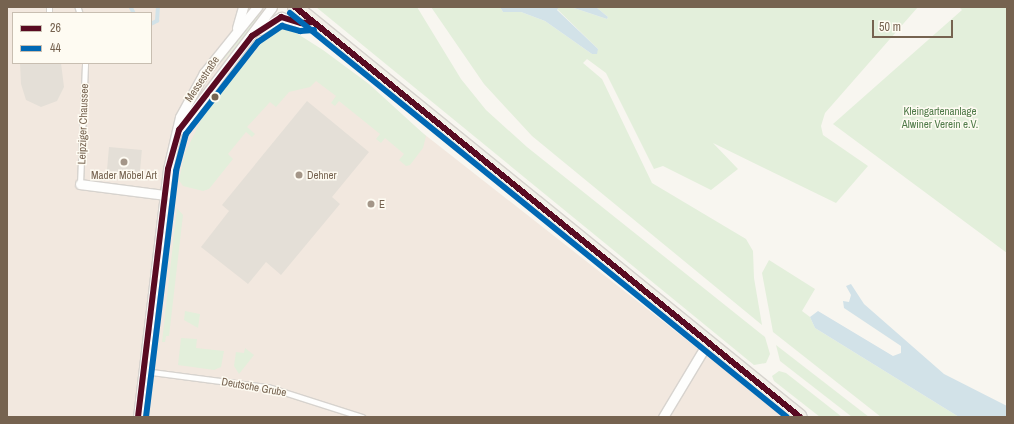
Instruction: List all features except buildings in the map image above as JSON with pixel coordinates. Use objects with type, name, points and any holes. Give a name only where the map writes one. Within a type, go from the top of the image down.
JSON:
[{"type":"main road","points":[[295,7],[800,417]]},
{"type":"street","name":"Messestraße","points":[[236,33],[243,7]]},
{"type":"street","name":"Messestraße","points":[[138,417],[168,169],[185,103],[204,73],[257,7]]},
{"type":"street","name":"Messestraße","points":[[179,130],[252,36],[272,7]]},
{"type":"street","name":"Messestraße","points":[[252,36],[281,18],[301,23],[313,22]]},
{"type":"street","points":[[80,184],[165,195]]},
{"type":"street","points":[[663,417],[708,342]]},
{"type":"lane","name":"Leipziger Chaussee","points":[[80,184],[85,64]]},
{"type":"lane","name":"Deutsche Grube","points":[[144,371],[268,387],[362,417]]},
{"type":"shaded area","points":[[7,7],[262,7],[785,417],[7,417]]},
{"type":"shaded area","points":[[500,7],[559,7],[557,10],[598,49],[597,54],[592,54],[545,21],[521,12],[503,12]]},
{"type":"shaded area","points":[[571,7],[596,7],[608,17],[607,19]]},
{"type":"shaded area","points":[[851,284],[864,304],[944,374],[1007,406],[1007,417],[959,417],[815,328],[810,317],[818,311],[893,356],[901,353],[901,346],[844,308],[843,301],[849,302],[851,295],[846,286]]},
{"type":"green space","points":[[316,7],[417,7],[461,79],[486,110],[527,147],[765,337],[770,354],[766,363],[754,365]]},
{"type":"green space","points":[[431,7],[500,7],[503,12],[521,12],[545,21],[592,54],[598,49],[557,9],[559,7],[571,7],[607,19],[608,17],[596,7],[918,7],[825,113],[821,126],[823,135],[868,166],[836,203],[713,143],[738,169],[711,190],[663,166],[654,169],[606,73],[587,59],[583,63],[602,79],[652,183],[746,239],[753,251],[754,278],[762,325],[532,136],[484,84]]},
{"type":"green space","name":"Kleingartenanlage Alwiner Verein e.V.","points":[[959,7],[1007,7],[1007,253],[833,124],[962,10]]},
{"type":"green space","points":[[259,12],[263,14],[222,62],[221,60]]},
{"type":"green space","points":[[277,29],[290,29],[323,50],[369,84],[426,136],[423,148],[410,165],[406,166],[399,160],[404,154],[385,138],[381,143],[376,139],[380,134],[339,101],[335,106],[331,103],[336,96],[316,81],[310,87],[289,92],[276,107],[270,102],[247,127],[255,134],[252,137],[246,132],[228,154],[233,159],[209,189],[203,191],[183,186],[179,180],[185,153],[204,114],[269,34]]},
{"type":"green space","points":[[177,208],[183,215],[169,336],[166,336],[165,342],[162,342]]},
{"type":"green space","points":[[769,260],[815,289],[802,311],[810,317],[815,328],[959,417],[881,417],[773,332],[762,273]]},
{"type":"green space","points":[[185,311],[200,314],[198,328],[184,320]]},
{"type":"green space","points":[[181,338],[197,339],[196,348],[224,351],[221,367],[214,370],[178,365]]},
{"type":"green space","points":[[776,345],[869,417],[852,417],[780,361]]},
{"type":"green space","points":[[245,348],[254,355],[239,374],[234,366],[236,352],[244,353]]},
{"type":"green space","points":[[779,371],[786,373],[842,417],[820,417],[774,381],[772,376]]},
{"type":"waterway","points":[[131,7],[134,12]]},
{"type":"waterway","points":[[152,24],[157,21],[158,7]]},
{"type":"transit line","name":"26","points":[[295,7],[800,417]]},
{"type":"transit line","name":"44","points":[[290,13],[787,417]]},
{"type":"transit line","name":"26","points":[[138,417],[168,169],[179,130],[252,36],[281,17],[301,23],[313,22]]},
{"type":"transit line","name":"44","points":[[146,417],[176,171],[186,134],[258,42],[282,26],[300,31],[314,30]]},
{"type":"place","name":"Mader Möbel Art","points":[[124,162]]},
{"type":"place","name":"Dehner","points":[[299,175]]},
{"type":"place","name":"E","points":[[371,204]]}]
